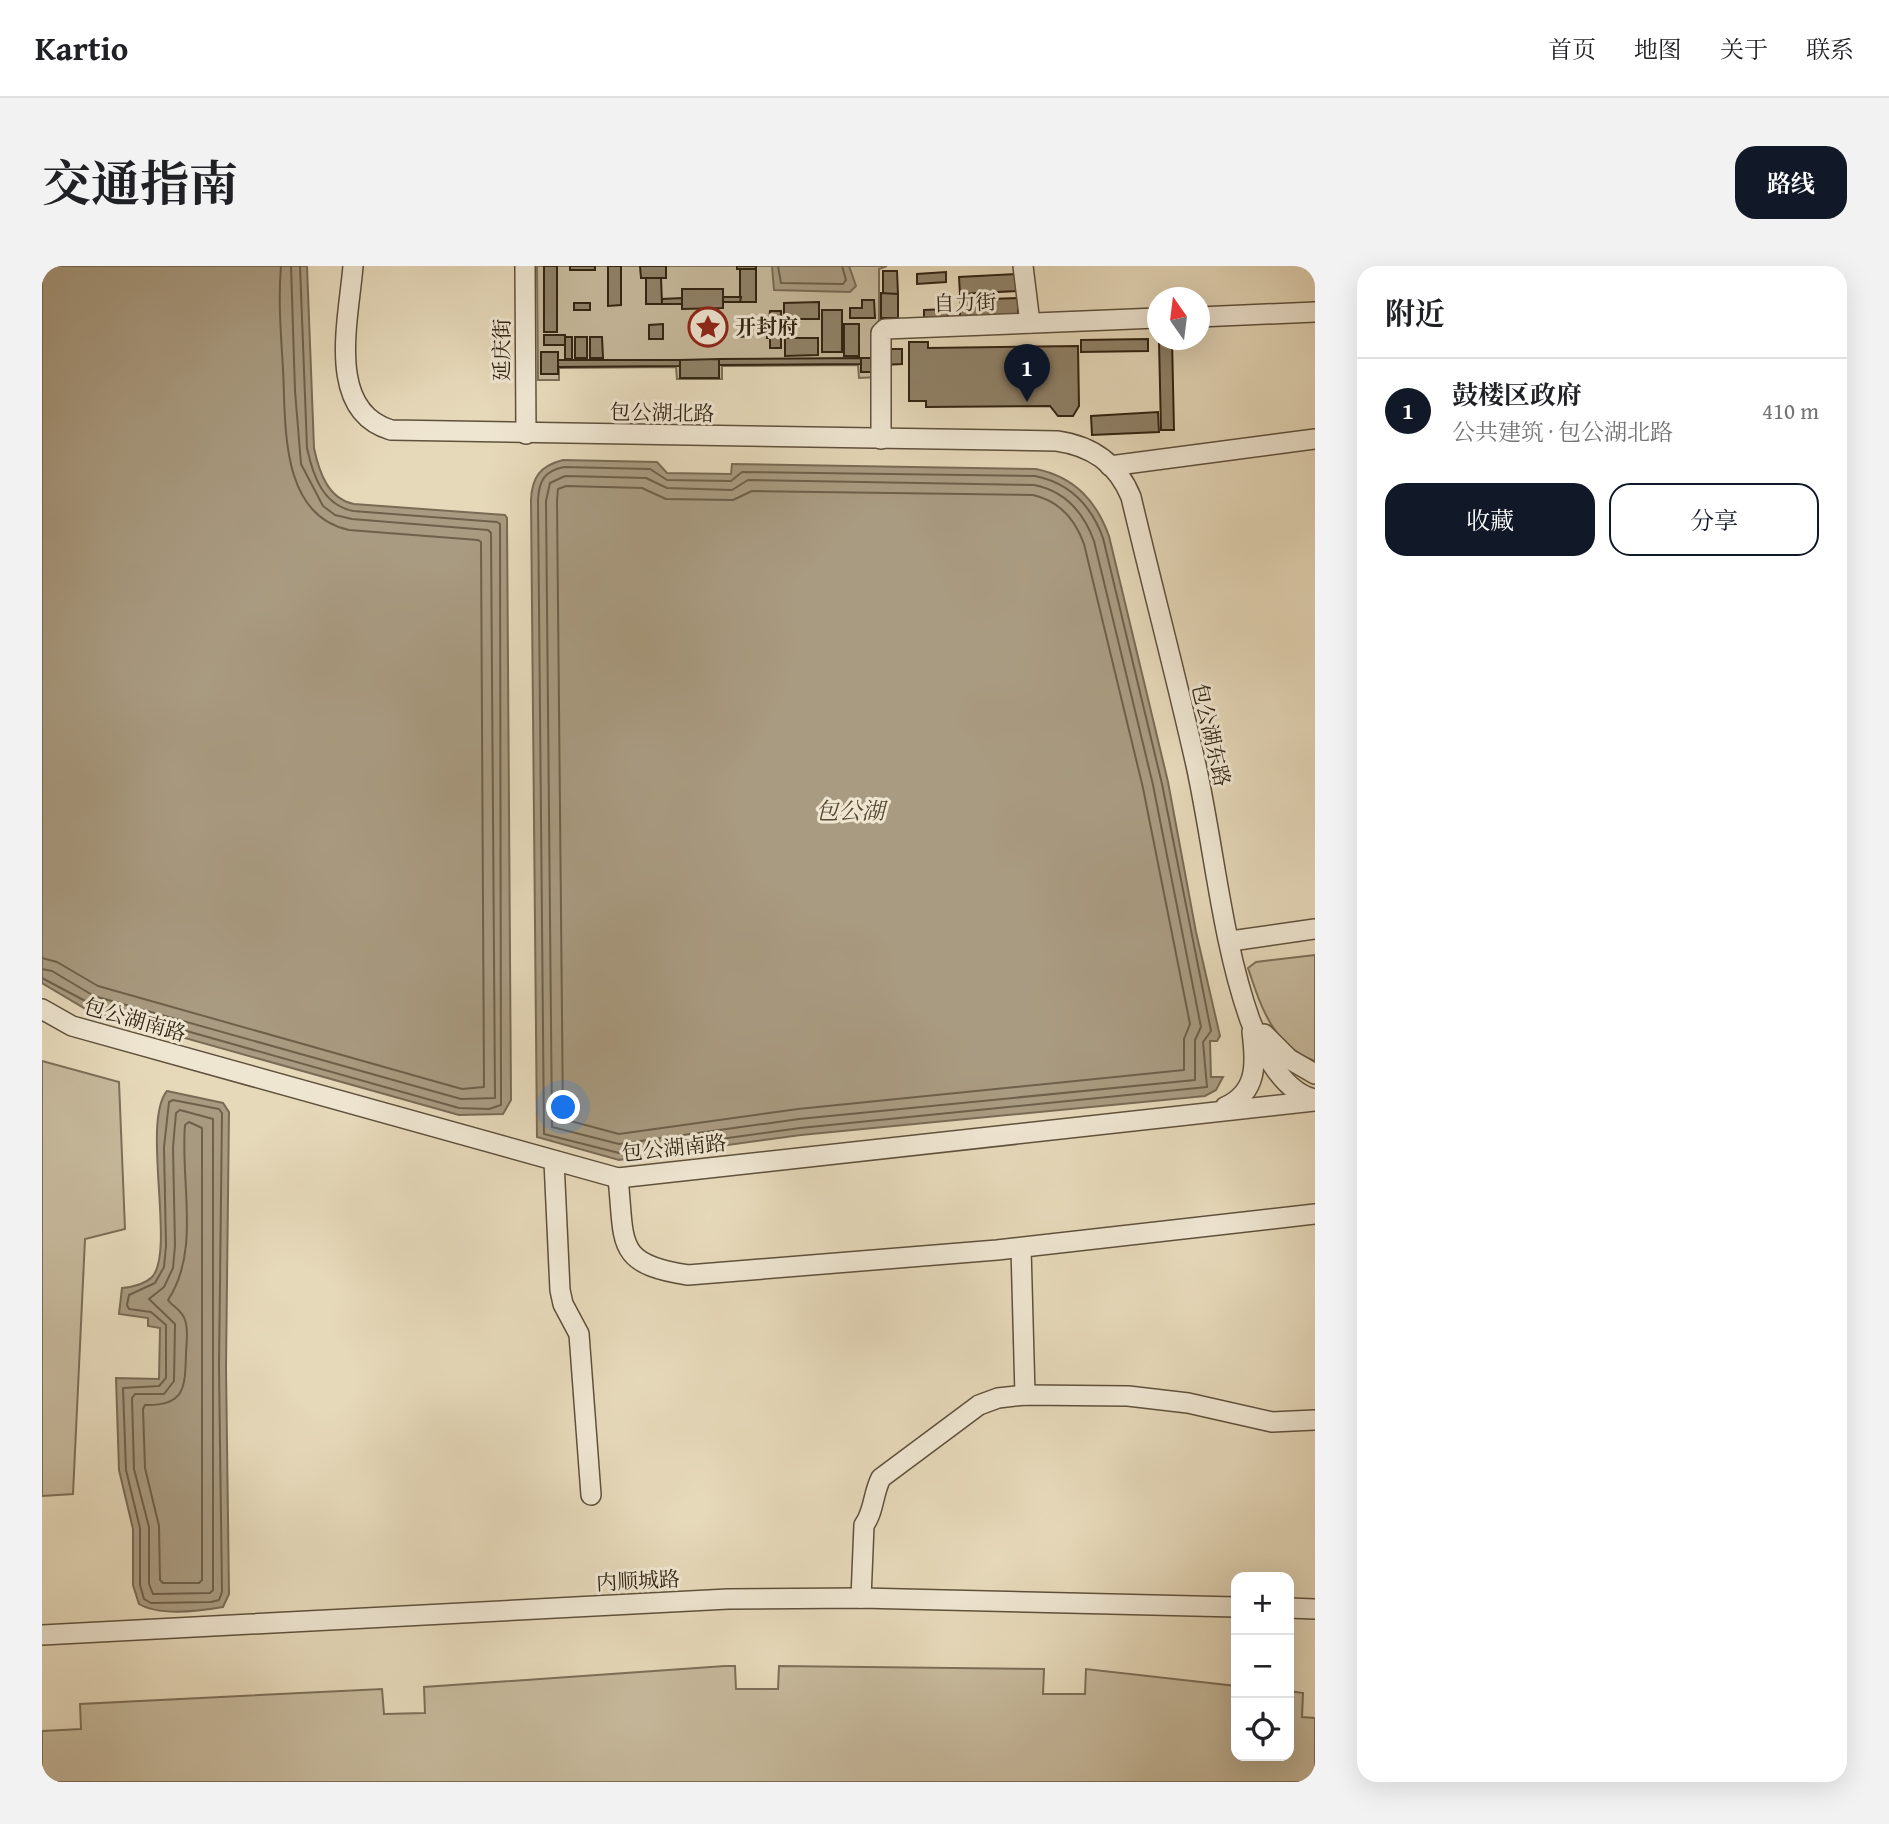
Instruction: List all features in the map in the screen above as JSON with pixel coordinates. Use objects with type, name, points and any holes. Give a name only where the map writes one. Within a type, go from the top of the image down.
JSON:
[{"type":"street","name":"包公湖北路","points":[[353,266],[346,379],[351,396],[361,414],[383,428],[410,433],[1069,443],[1093,450],[1110,466]]},
{"type":"street","name":"延庆街","points":[[525,266],[526,434]]},
{"type":"street","points":[[1023,266],[1030,323]]},
{"type":"street","points":[[1210,317],[1315,312]]},
{"type":"street","name":"自力街","points":[[881,439],[881,333],[885,329],[1147,318]]},
{"type":"street","points":[[1110,466],[1315,439]]},
{"type":"street","name":"包公湖东路","points":[[1110,466],[1131,497],[1196,765],[1231,941],[1253,1023],[1251,1100]]},
{"type":"street","points":[[1231,941],[1315,929]]},
{"type":"street","name":"包公湖南路","points":[[42,1009],[72,1026],[618,1178],[1212,1112],[1251,1100]]},
{"type":"street","points":[[1253,1023],[1289,1059],[1315,1074]]},
{"type":"street","name":"包公湖东路","points":[[1253,1023],[1292,1088],[1315,1100]]},
{"type":"street","points":[[1251,1100],[1315,1084]]},
{"type":"street","points":[[1251,1100],[1315,1100]]},
{"type":"street","points":[[554,1161],[560,1290],[563,1304],[579,1335],[591,1495]]},
{"type":"street","points":[[618,1178],[625,1242],[640,1263],[654,1270],[688,1275],[1021,1248],[1315,1214]]},
{"type":"street","points":[[1021,1248],[1025,1395]]},
{"type":"street","points":[[861,1598],[864,1525],[871,1517],[873,1493],[881,1478],[979,1405],[998,1398],[1025,1395],[1128,1396],[1188,1403],[1272,1422],[1315,1420]]},
{"type":"street","name":"内顺城路","points":[[42,1635],[728,1600],[861,1598],[1231,1607]]},
{"type":"street","points":[[1294,1608],[1315,1609]]},
{"type":"shaded area","name":"开封府","points":[[537,266],[887,266],[879,269],[879,377],[859,378],[858,365],[722,366],[722,379],[677,379],[676,367],[559,368],[559,380],[538,380]]},
{"type":"shaded area","points":[[1315,955],[1315,1061],[1289,1046],[1271,1024],[1248,968],[1256,962]]},
{"type":"shaded area","points":[[42,1061],[119,1082],[125,1229],[85,1239],[73,1494],[42,1496]]},
{"type":"shaded area","points":[[735,1666],[736,1689],[778,1689],[779,1666],[1044,1669],[1043,1694],[1085,1694],[1086,1669],[1231,1685],[1231,1761],[1294,1761],[1294,1692],[1303,1693],[1302,1717],[1315,1718],[1315,1782],[42,1782],[42,1731],[81,1729],[80,1704],[382,1689],[384,1714],[425,1713],[424,1687]]},
{"type":"water","points":[[42,266],[307,266],[314,448],[322,475],[331,490],[337,497],[354,504],[505,515],[507,518],[511,1100],[503,1114],[459,1115],[89,1011],[42,983]]},
{"type":"water","points":[[772,266],[849,266],[856,286],[850,292],[774,290]]},
{"type":"water","name":"包公湖","points":[[563,460],[657,462],[667,473],[731,474],[732,464],[1036,469],[1062,478],[1082,492],[1097,511],[1109,536],[1168,782],[1196,932],[1220,1036],[1217,1041],[1210,1041],[1211,1077],[1223,1077],[1216,1090],[1205,1096],[801,1135],[619,1160],[537,1137],[531,500],[535,479],[543,469]]},
{"type":"water","points":[[167,1091],[223,1103],[229,1112],[226,1367],[229,1594],[223,1607],[203,1610],[157,1610],[139,1604],[133,1585],[133,1529],[119,1470],[116,1378],[159,1379],[160,1328],[148,1326],[148,1318],[119,1314],[122,1288],[149,1280],[158,1263],[161,1242],[157,1130],[160,1107]]},
{"type":"building","points":[[544,266],[557,266],[557,332],[544,332]]},
{"type":"building","points":[[570,266],[595,266],[595,270],[570,270]]},
{"type":"building","points":[[608,266],[621,266],[621,305],[608,306]]},
{"type":"building","points":[[640,266],[666,266],[666,278],[641,278]]},
{"type":"building","points":[[737,266],[756,266],[756,269],[737,269]]},
{"type":"building","points":[[740,269],[756,269],[756,302],[740,302]]},
{"type":"building","points":[[883,271],[897,271],[898,294],[883,294]]},
{"type":"building","points":[[946,272],[946,282],[917,284],[917,274]]},
{"type":"building","points":[[1016,274],[1017,291],[960,294],[959,277]]},
{"type":"building","points":[[646,278],[661,278],[662,304],[646,304]]},
{"type":"building","points":[[682,289],[723,289],[723,308],[682,309]]},
{"type":"building","points":[[881,293],[898,294],[898,318],[881,318]]},
{"type":"building","points":[[723,297],[741,297],[740,302],[723,302]]},
{"type":"building","points":[[682,298],[682,304],[662,304],[662,299]]},
{"type":"building","points":[[1018,298],[1018,317],[960,319],[960,300]]},
{"type":"building","points":[[862,300],[874,300],[875,318],[850,318],[850,308],[862,308]]},
{"type":"building","points":[[819,302],[819,319],[784,319],[784,303]]},
{"type":"building","points":[[574,303],[590,303],[590,310],[574,310]]},
{"type":"building","points":[[947,309],[948,317],[924,318],[924,310]]},
{"type":"building","points":[[822,310],[842,310],[842,352],[822,352]]},
{"type":"building","points":[[770,311],[781,311],[781,348],[770,348],[770,338],[767,338]]},
{"type":"building","points":[[663,324],[663,339],[649,339],[649,325]]},
{"type":"building","points":[[739,324],[752,324],[752,336],[739,337]]},
{"type":"building","points":[[844,324],[859,324],[859,356],[844,356]]},
{"type":"building","points":[[544,335],[565,335],[565,345],[544,345]]},
{"type":"building","points":[[565,337],[572,337],[572,359],[565,359]]},
{"type":"building","points":[[575,337],[587,337],[587,358],[575,358]]},
{"type":"building","points":[[590,337],[602,337],[603,358],[590,358]]},
{"type":"building","points":[[785,338],[818,338],[818,355],[785,356]]},
{"type":"building","points":[[1147,339],[1148,351],[1081,352],[1081,340]]},
{"type":"building","points":[[909,342],[928,342],[928,348],[1078,346],[1079,406],[1073,416],[1058,416],[1050,406],[926,407],[926,401],[909,401]]},
{"type":"building","points":[[882,349],[902,349],[902,364],[883,365]]},
{"type":"building","points":[[1159,350],[1172,350],[1174,430],[1161,430]]},
{"type":"building","points":[[541,352],[558,352],[558,374],[541,374]]},
{"type":"building","points":[[861,358],[861,364],[719,365],[719,359]]},
{"type":"building","points":[[861,358],[876,358],[876,372],[861,372]]},
{"type":"building","points":[[719,359],[719,378],[680,378],[680,360]]},
{"type":"building","points":[[558,360],[680,360],[680,366],[558,367]]},
{"type":"building","points":[[1158,412],[1159,432],[1092,435],[1091,416]]},
{"type":"place","name":"开封府","points":[[708,327]]},
{"type":"place","name":"鼓楼区政府","points":[[1027,402]]}]
